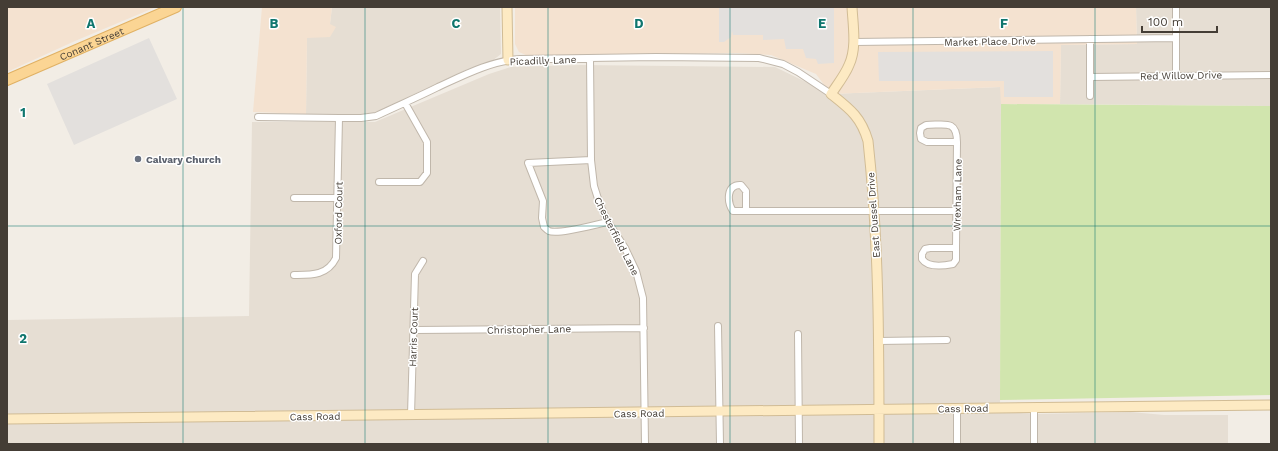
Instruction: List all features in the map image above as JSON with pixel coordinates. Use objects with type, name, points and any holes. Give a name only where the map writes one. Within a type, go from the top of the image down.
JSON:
[{"type":"main road","name":"Conant Street","points":[[7,80],[176,7]]},
{"type":"street","points":[[507,7],[508,60]]},
{"type":"street","points":[[831,94],[849,65],[852,57],[854,42],[852,7]]},
{"type":"street","points":[[1176,7],[1176,75]]},
{"type":"street","name":"Market Place Drive","points":[[854,42],[1175,38]]},
{"type":"street","points":[[1090,40],[1090,96]]},
{"type":"street","name":"Picadilly Lane","points":[[258,117],[339,118],[376,116],[460,76],[483,67],[508,60],[656,57],[759,58],[783,64],[831,94]]},
{"type":"street","name":"Chesterfield Lane","points":[[590,58],[591,160],[596,195],[608,222],[625,248],[636,271],[643,298],[646,444]]},
{"type":"street","name":"Red Willow Drive","points":[[1090,77],[1271,75]]},
{"type":"street","name":"East Dussel Drive","points":[[831,94],[852,110],[858,118],[865,131],[868,148],[874,210],[878,341],[879,444]]},
{"type":"street","points":[[379,182],[420,182],[427,173],[427,142],[405,102]]},
{"type":"street","name":"Oxford Court","points":[[294,274],[323,272],[329,269],[333,264],[337,254],[339,118]]},
{"type":"street","name":"Wrexham Lane","points":[[956,248],[925,249],[922,254],[922,259],[929,265],[953,264],[956,260],[956,248],[956,211],[957,142],[957,130],[950,125],[926,125],[921,128],[921,139],[927,142],[957,142]]},
{"type":"street","points":[[591,160],[528,163],[543,201],[542,218],[544,227],[549,231],[554,232],[582,228],[608,222]]},
{"type":"street","points":[[746,211],[746,191],[741,185],[736,185],[730,189],[729,194],[730,206],[733,211],[746,211],[874,210],[956,211]]},
{"type":"street","points":[[294,198],[338,198]]},
{"type":"street","name":"Harris Court","points":[[411,415],[415,274],[423,261]]},
{"type":"street","points":[[718,326],[720,444]]},
{"type":"street","name":"Christopher Lane","points":[[414,330],[644,328]]},
{"type":"street","points":[[798,334],[799,444]]},
{"type":"street","points":[[878,341],[947,340]]},
{"type":"street","name":"Cass Road","points":[[7,419],[1271,405]]},
{"type":"street","points":[[1034,407],[1034,444]]},
{"type":"street","points":[[957,408],[957,444]]},
{"type":"shaded area","points":[[7,7],[156,7],[75,41],[7,72]]},
{"type":"shaded area","points":[[262,7],[332,7],[330,24],[336,27],[330,37],[307,38],[306,114],[253,112]]},
{"type":"shaded area","points":[[332,7],[500,7],[501,54],[492,61],[468,69],[370,115],[306,115],[307,37],[330,24]]},
{"type":"shaded area","points":[[515,7],[1136,7],[1137,44],[1061,45],[1060,104],[1001,104],[1000,87],[831,94],[816,74],[771,55],[735,53],[528,56],[519,52],[515,44]]},
{"type":"shaded area","points":[[719,7],[834,7],[834,63],[818,64],[816,59],[806,58],[803,49],[786,49],[784,39],[763,40],[763,35],[733,35],[732,31],[731,37],[724,42],[719,42]]},
{"type":"shaded area","points":[[1136,7],[1271,7],[1271,106],[1060,104],[1061,45],[1137,44]]},
{"type":"shaded area","points":[[149,38],[177,99],[74,145],[47,84]]},
{"type":"shaded area","points":[[1053,51],[1053,97],[1004,97],[1004,81],[879,81],[878,52]]},
{"type":"shaded area","points":[[580,65],[775,67],[831,94],[1001,87],[1000,412],[1037,414],[1131,412],[1164,415],[1228,415],[1228,444],[7,444],[7,320],[249,316],[252,122],[375,122],[489,74],[511,67]]},
{"type":"green space","points":[[1001,104],[1271,106],[1271,395],[1000,400]]},
{"type":"place","name":"Calvary Church","points":[[138,159]]}]
